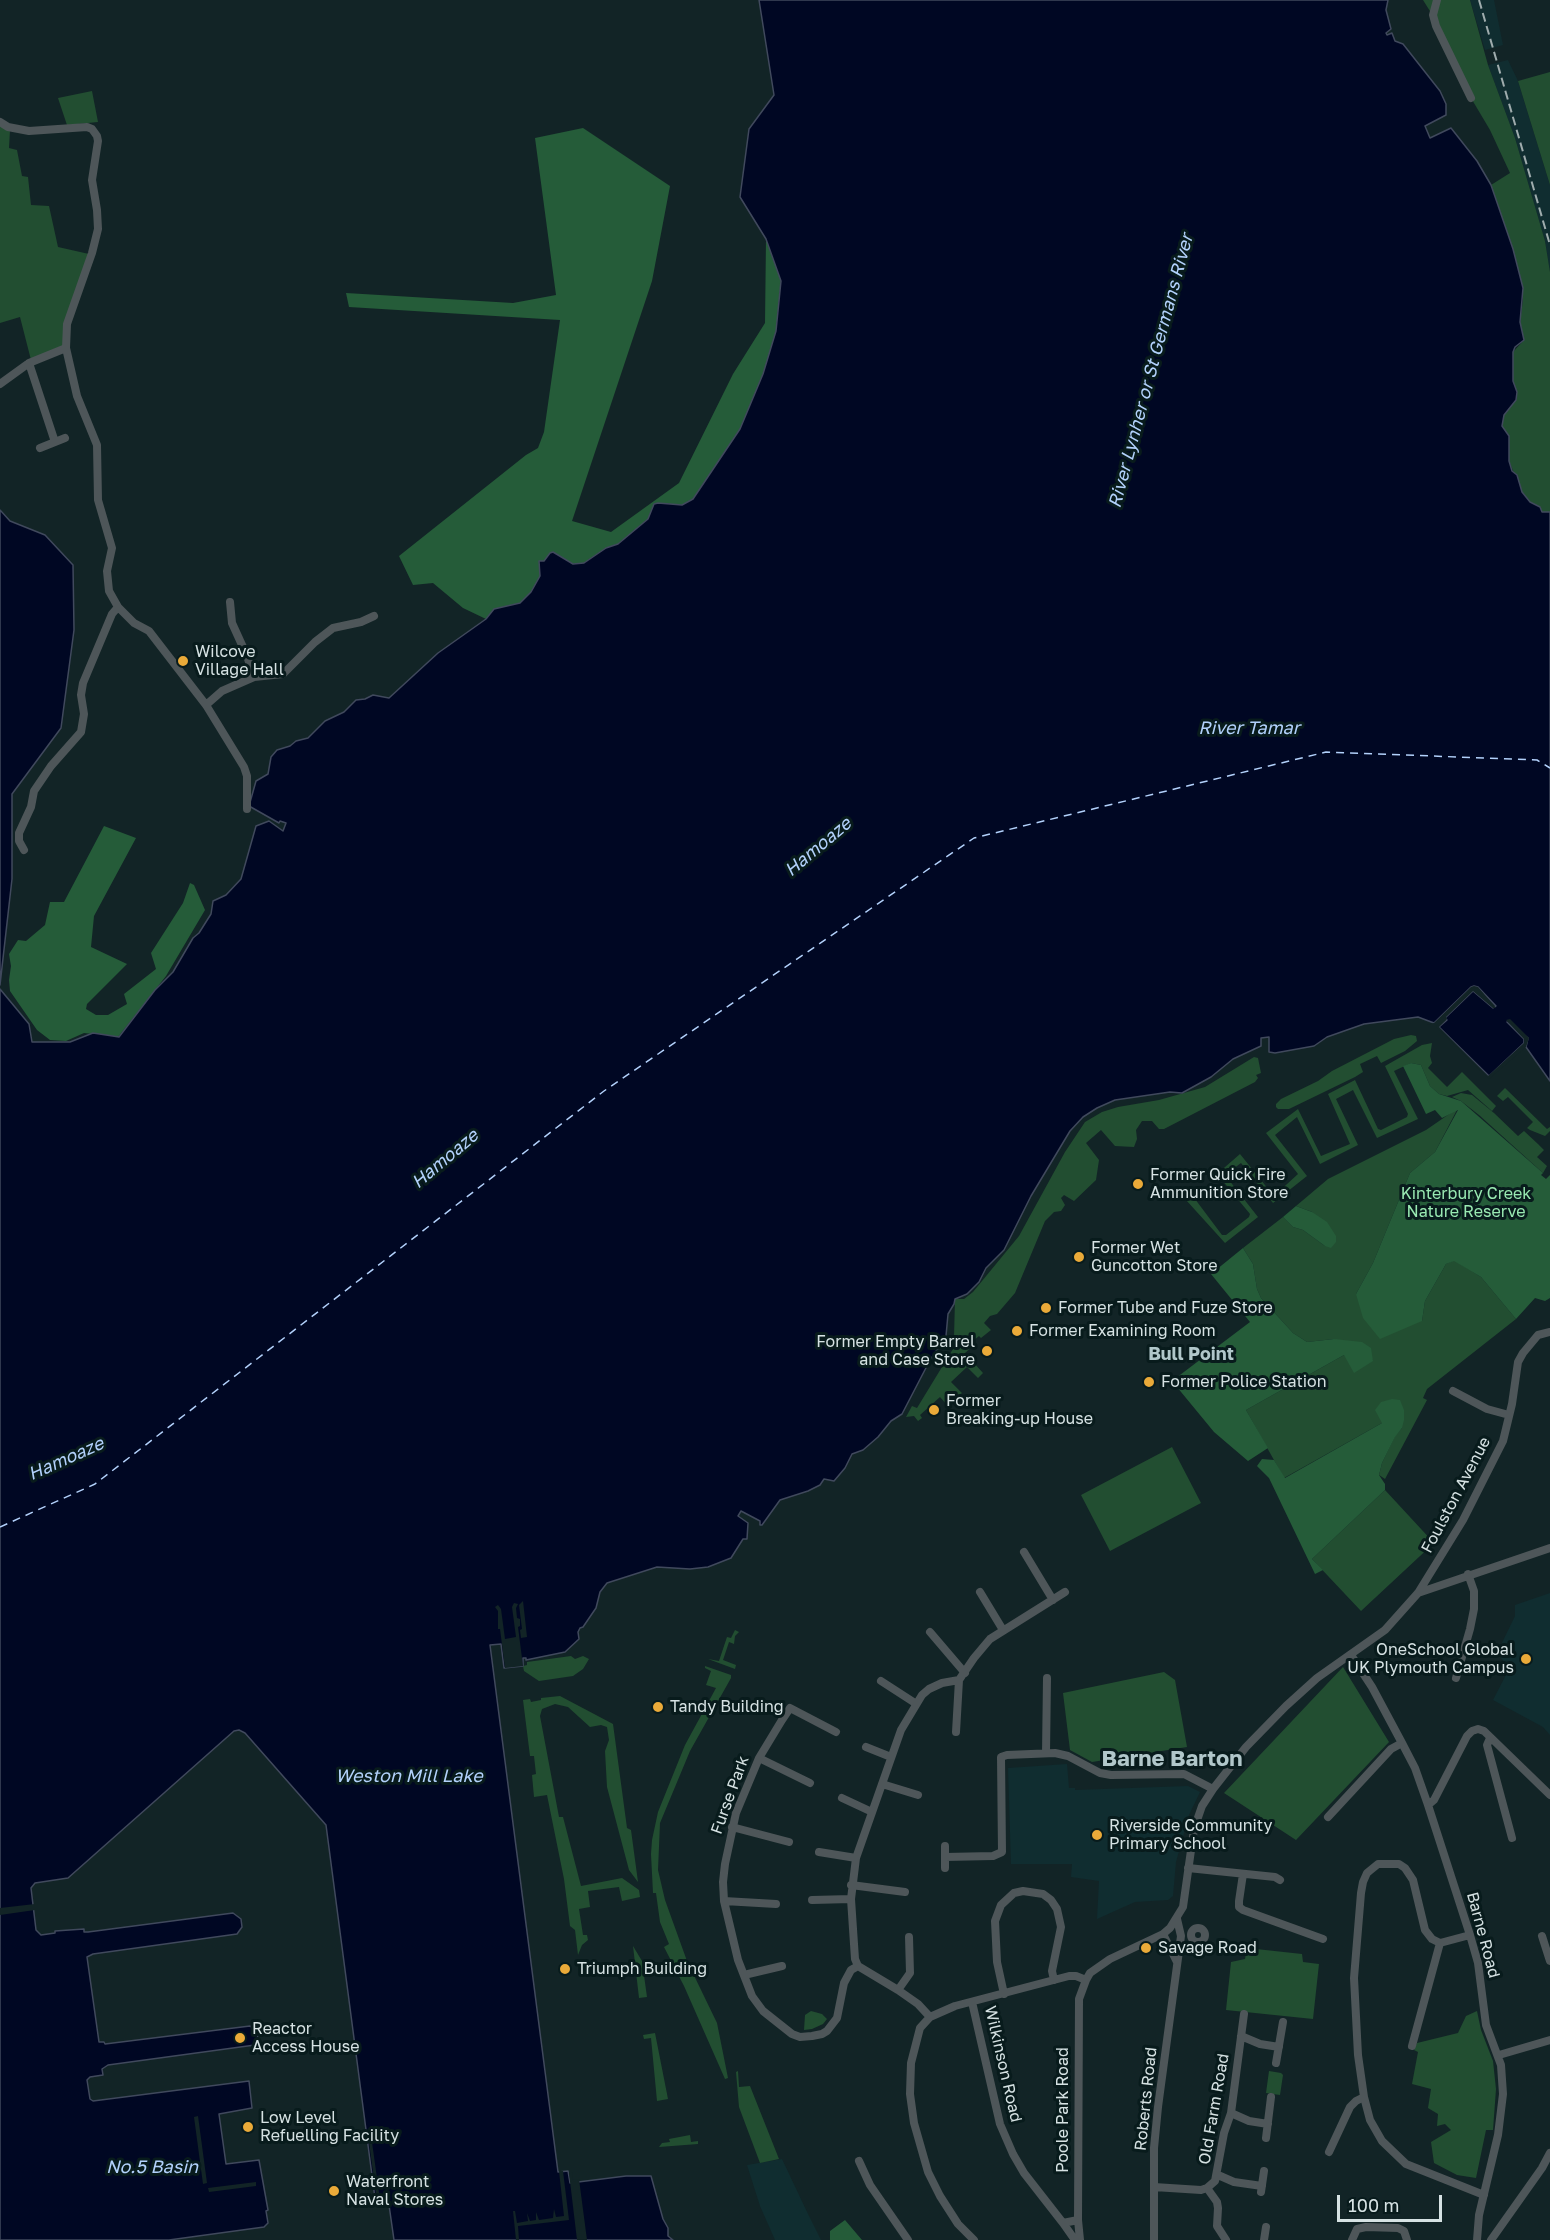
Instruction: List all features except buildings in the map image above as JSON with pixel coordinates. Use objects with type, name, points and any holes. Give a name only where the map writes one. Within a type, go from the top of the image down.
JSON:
[{"type":"street","points":[[1437,0],[1433,15],[1436,26],[1471,98]]},
{"type":"street","points":[[0,122],[8,127],[29,131],[87,127],[92,129],[97,136],[92,180],[98,229],[67,324],[66,348],[77,396],[97,445],[98,500],[112,548],[107,571],[109,591],[118,607],[134,623],[149,631],[206,705],[244,767],[247,776],[247,809]]},
{"type":"street","points":[[0,384],[29,363],[66,348]]},
{"type":"street","points":[[29,363],[55,442]]},
{"type":"street","points":[[40,448],[65,438]]},
{"type":"street","points":[[230,602],[232,623],[254,677]]},
{"type":"street","points":[[24,850],[18,841],[19,833],[31,807],[34,791],[51,766],[81,732],[84,714],[81,695],[83,683],[112,614],[118,607]]},
{"type":"street","points":[[206,705],[222,691],[254,677],[283,674],[315,642],[333,628],[361,622],[374,616]]},
{"type":"street","name":"Foulston Avenue","points":[[1351,1655],[1384,1630],[1418,1593],[1454,1537],[1503,1441],[1518,1362],[1538,1335],[1550,1332]]},
{"type":"street","points":[[1453,1391],[1487,1409],[1509,1414]]},
{"type":"street","points":[[1418,1593],[1468,1574],[1550,1548]]},
{"type":"street","points":[[1024,1552],[1053,1600]]},
{"type":"street","points":[[1456,1678],[1474,1609],[1474,1591],[1468,1574]]},
{"type":"street","points":[[980,1592],[1003,1630]]},
{"type":"street","points":[[956,1732],[964,1673],[982,1648],[1003,1630],[1065,1592]]},
{"type":"street","points":[[930,1632],[964,1673]]},
{"type":"street","points":[[974,2240],[958,2224],[940,2196],[928,2172],[914,2123],[910,2094],[912,2054],[920,2028],[930,2017],[941,2011],[972,2002],[1054,1980],[1076,1976],[1086,1980],[1090,1973],[1110,1959],[1163,1934],[1177,1919],[1183,1907],[1194,1829],[1202,1806],[1213,1789],[1246,1747],[1286,1706],[1317,1678],[1351,1655]]},
{"type":"street","name":"Barne Road","points":[[1351,1655],[1372,1687],[1415,1768],[1470,1935],[1478,1963],[1486,2025],[1499,2055],[1503,2077],[1501,2114],[1479,2215],[1477,2240]]},
{"type":"street","points":[[930,2017],[918,2004],[858,1966],[854,1949],[852,1885],[856,1858],[891,1757],[915,1703],[929,1689],[964,1673]]},
{"type":"street","points":[[1046,1753],[1042,1692],[1047,1678]]},
{"type":"street","points":[[880,1681],[915,1703]]},
{"type":"street","name":"Furse Park","points":[[836,1732],[790,1708],[759,1758],[732,1827],[723,1882],[723,1901],[726,1918],[752,1996],[763,2011],[792,2034],[800,2037],[822,2034],[837,2018],[844,1983],[851,1970],[858,1966]]},
{"type":"street","points":[[1428,1805],[1434,1800],[1467,1736],[1478,1729],[1484,1731],[1550,1795]]},
{"type":"street","points":[[1490,1738],[1487,1745],[1512,1838]]},
{"type":"street","points":[[1328,1817],[1391,1749],[1402,1743]]},
{"type":"street","points":[[866,1748],[891,1757]]},
{"type":"street","points":[[945,1857],[1000,1855],[1003,1846],[1001,1757],[1046,1753],[1068,1756],[1100,1773],[1111,1775],[1184,1774],[1213,1789]]},
{"type":"street","points":[[759,1758],[810,1783]]},
{"type":"street","points":[[882,1784],[918,1795]]},
{"type":"street","points":[[842,1798],[872,1812]]},
{"type":"street","points":[[732,1827],[789,1842]]},
{"type":"street","points":[[945,1846],[945,1868]]},
{"type":"street","points":[[819,1852],[856,1858]]},
{"type":"street","points":[[1470,1935],[1440,1943],[1432,1940],[1425,1930],[1413,1880],[1405,1868],[1392,1863],[1378,1864],[1371,1868],[1363,1882],[1354,1978],[1358,2055],[1364,2097],[1376,2133],[1393,2154],[1406,2163],[1484,2195]]},
{"type":"street","points":[[1188,1868],[1275,1877],[1280,1880]]},
{"type":"street","points":[[1243,1874],[1239,1907],[1323,1939]]},
{"type":"street","points":[[852,1885],[906,1892]]},
{"type":"street","points":[[1004,1994],[997,1962],[995,1922],[1001,1905],[1014,1893],[1023,1891],[1043,1894],[1057,1909],[1061,1927],[1052,1971],[1054,1980]]},
{"type":"street","points":[[812,1900],[851,1899]]},
{"type":"street","points":[[723,1901],[776,1904]]},
{"type":"street","name":"Roberts Road","points":[[1154,2240],[1158,2107],[1179,1952],[1181,1928],[1177,1919]]},
{"type":"street","points":[[1163,1934],[1177,1963]]},
{"type":"street","points":[[1542,1936],[1550,1961]]},
{"type":"street","points":[[898,1990],[910,1973],[909,1937]]},
{"type":"street","points":[[1179,1952],[1192,1940]]},
{"type":"street","points":[[1412,2046],[1440,1943]]},
{"type":"street","points":[[744,1975],[782,1966]]},
{"type":"street","name":"Poole Park Road","points":[[1080,2240],[1078,2220],[1079,1999],[1086,1980]]},
{"type":"street","name":"Wilkinson Road","points":[[972,2002],[1000,2124],[1024,2173],[1075,2240]]},
{"type":"street","name":"Old Farm Road","points":[[1154,2187],[1201,2190],[1215,2181],[1218,2175],[1222,2141],[1231,2113],[1244,2014]]},
{"type":"street","points":[[1276,2063],[1283,2022]]},
{"type":"street","points":[[1241,2036],[1260,2044],[1279,2047]]},
{"type":"street","points":[[1499,2055],[1550,2040]]},
{"type":"street","points":[[1266,2138],[1271,2097]]},
{"type":"street","points":[[1329,2145],[1350,2107],[1364,2097]]},
{"type":"street","points":[[1231,2113],[1249,2121],[1268,2124]]},
{"type":"street","points":[[1491,2240],[1550,2153]]},
{"type":"street","points":[[859,2161],[870,2185],[908,2240]]},
{"type":"street","points":[[1218,2175],[1234,2182],[1262,2189],[1264,2171]]},
{"type":"street","points":[[1207,2188],[1216,2202],[1217,2226],[1226,2240]]},
{"type":"street","points":[[1064,2223],[1078,2220]]},
{"type":"street","points":[[1264,2240],[1266,2227]]},
{"type":"street","points":[[1353,2240],[1357,2229],[1366,2227],[1398,2228],[1404,2231],[1407,2240]]},
{"type":"shaded area","points":[[1470,0],[1494,0],[1503,45],[1485,50]]},
{"type":"shaded area","points":[[1508,60],[1518,81],[1550,185],[1550,272],[1545,241],[1515,138],[1488,65]]},
{"type":"shaded area","name":"OneSchool Global UK Plymouth Campus","points":[[1550,1593],[1550,1735],[1543,1727],[1493,1700],[1508,1671],[1506,1664],[1497,1653],[1515,1616],[1515,1605]]},
{"type":"shaded area","name":"Riverside Community Primary School","points":[[1067,1764],[1069,1788],[1075,1788],[1075,1790],[1188,1786],[1200,1792],[1189,1815],[1176,1862],[1173,1896],[1168,1900],[1135,1902],[1097,1919],[1099,1881],[1071,1877],[1072,1864],[1011,1864],[1008,1768]]},
{"type":"shaded area","points":[[782,2159],[821,2240],[775,2240],[760,2206],[747,2165]]},
{"type":"green space","points":[[1423,0],[1470,0],[1488,65],[1515,138],[1545,241],[1550,272],[1550,512],[1546,513],[1530,502],[1522,492],[1509,461],[1509,436],[1502,426],[1504,415],[1516,400],[1517,392],[1513,381],[1513,352],[1524,340],[1520,322],[1523,300],[1513,249],[1491,185],[1510,173]]},
{"type":"green space","points":[[1550,72],[1550,185],[1518,81]]},
{"type":"green space","points":[[92,91],[98,122],[67,125],[58,98]]},
{"type":"green space","points":[[0,125],[10,130],[9,148],[17,150],[22,176],[28,177],[31,205],[49,206],[58,247],[89,254],[64,347],[31,360],[20,317],[0,323]]},
{"type":"green space","points":[[583,128],[670,186],[652,281],[572,521],[611,532],[679,483],[733,374],[765,323],[766,239],[781,281],[776,331],[763,374],[740,429],[693,499],[682,505],[655,504],[648,519],[618,544],[606,548],[584,563],[573,564],[553,552],[544,561],[541,576],[531,592],[520,603],[495,609],[486,619],[463,608],[433,583],[413,585],[399,556],[526,455],[538,448],[544,432],[560,320],[349,307],[346,293],[513,303],[556,295],[535,138]]},
{"type":"green space","points":[[104,826],[136,838],[94,916],[91,947],[127,964],[87,1004],[86,1009],[96,1015],[108,1015],[127,1004],[124,994],[156,969],[151,953],[183,903],[190,883],[194,885],[205,910],[166,976],[118,1037],[84,1033],[66,1041],[50,1040],[37,1030],[10,991],[9,954],[18,940],[26,941],[45,925],[50,902],[64,902]]},
{"type":"green space","points":[[1416,1036],[1417,1041],[1405,1051],[1381,1063],[1377,1056],[1360,1064],[1363,1072],[1289,1109],[1276,1107],[1281,1099],[1318,1081],[1332,1071],[1394,1039]]},
{"type":"green space","points":[[1432,1043],[1430,1056],[1432,1063],[1428,1068],[1447,1087],[1462,1072],[1496,1106],[1492,1111],[1468,1090],[1447,1096],[1439,1094],[1430,1086],[1421,1065],[1411,1063],[1394,1071],[1418,1119],[1377,1138],[1353,1090],[1336,1099],[1358,1145],[1320,1164],[1297,1117],[1275,1135],[1307,1176],[1273,1203],[1241,1163],[1225,1175],[1258,1217],[1225,1243],[1186,1200],[1192,1195],[1222,1235],[1226,1235],[1250,1214],[1217,1174],[1240,1154],[1275,1195],[1298,1174],[1266,1133],[1298,1109],[1321,1156],[1350,1144],[1328,1094],[1355,1080],[1378,1129],[1381,1130],[1407,1117],[1408,1114],[1385,1066],[1422,1045]]},
{"type":"green space","points":[[1254,1057],[1258,1058],[1261,1073],[1256,1075],[1258,1078],[1255,1082],[1164,1129],[1159,1129],[1152,1121],[1142,1121],[1136,1130],[1137,1139],[1134,1147],[1115,1146],[1101,1130],[1086,1143],[1099,1160],[1096,1180],[1074,1201],[1064,1195],[1061,1198],[1065,1205],[1061,1211],[1054,1212],[1045,1221],[1015,1293],[997,1314],[990,1316],[984,1323],[991,1330],[972,1342],[974,1345],[965,1353],[983,1373],[978,1378],[967,1367],[951,1382],[962,1393],[948,1406],[940,1397],[920,1415],[922,1418],[918,1421],[914,1416],[906,1417],[912,1406],[917,1408],[956,1344],[954,1337],[955,1299],[964,1299],[973,1292],[1019,1236],[1065,1152],[1085,1122],[1102,1112],[1118,1107],[1159,1100],[1205,1087]]},
{"type":"green space","name":"Kinterbury Creek Nature Reserve","points":[[1411,1063],[1421,1065],[1430,1086],[1439,1094],[1461,1101],[1543,1173],[1541,1175],[1546,1179],[1550,1175],[1550,1298],[1545,1301],[1535,1298],[1516,1319],[1481,1277],[1454,1261],[1446,1264],[1425,1301],[1422,1321],[1380,1339],[1363,1318],[1356,1294],[1373,1263],[1410,1173],[1435,1152],[1458,1110],[1442,1118],[1435,1110],[1426,1114],[1403,1066]]},
{"type":"green space","points":[[1505,1088],[1547,1129],[1550,1127],[1550,1131],[1545,1136],[1527,1128],[1533,1122],[1508,1097],[1503,1101],[1497,1096]]},
{"type":"green space","points":[[1461,1093],[1472,1095],[1518,1136],[1524,1131],[1538,1144],[1544,1150],[1537,1157],[1547,1166],[1543,1173],[1479,1115],[1452,1097]]},
{"type":"green space","points":[[1458,1108],[1435,1152],[1410,1173],[1373,1263],[1356,1294],[1422,1321],[1425,1301],[1446,1264],[1454,1260],[1481,1277],[1516,1319],[1427,1389],[1423,1398],[1427,1400],[1385,1479],[1379,1475],[1382,1463],[1395,1436],[1402,1428],[1382,1423],[1284,1478],[1246,1410],[1344,1355],[1373,1360],[1334,1339],[1307,1342],[1293,1333],[1261,1298],[1257,1289],[1253,1264],[1243,1248],[1283,1217],[1293,1227],[1303,1230],[1325,1246],[1312,1212],[1296,1206],[1328,1179],[1426,1130]]},
{"type":"green space","points":[[1296,1206],[1312,1212],[1327,1222],[1336,1236],[1336,1242],[1331,1248],[1303,1230],[1293,1227],[1283,1217]]},
{"type":"green space","points":[[1243,1248],[1253,1264],[1257,1289],[1261,1298],[1293,1333],[1307,1342],[1334,1339],[1362,1342],[1371,1348],[1373,1361],[1354,1373],[1344,1355],[1246,1410],[1268,1448],[1248,1461],[1214,1432],[1172,1381],[1250,1322],[1211,1274]]},
{"type":"green space","points":[[1392,1399],[1400,1400],[1404,1410],[1404,1420],[1402,1428],[1382,1463],[1379,1475],[1385,1484],[1385,1490],[1312,1559],[1323,1570],[1315,1574],[1269,1478],[1257,1466],[1262,1459],[1274,1460],[1285,1478],[1382,1423],[1375,1410],[1381,1402]]},
{"type":"green space","points":[[1172,1447],[1201,1503],[1110,1551],[1081,1495]]},
{"type":"green space","points":[[1385,1490],[1434,1543],[1361,1611],[1312,1559]]},
{"type":"green space","points":[[735,1630],[739,1632],[735,1636],[734,1644],[729,1642],[723,1660],[736,1665],[735,1669],[708,1659],[719,1661],[727,1637],[731,1638]]},
{"type":"green space","points":[[571,1656],[575,1659],[583,1656],[589,1659],[583,1669],[573,1676],[539,1681],[524,1671],[523,1666],[527,1665],[527,1662]]},
{"type":"green space","points":[[705,1666],[731,1675],[731,1678],[690,1751],[660,1823],[658,1870],[665,1900],[687,1961],[717,2023],[728,2078],[725,2079],[664,1947],[669,1944],[660,1922],[656,1893],[653,1893],[651,1854],[658,1812],[685,1745],[716,1688],[706,1685],[711,1671]]},
{"type":"green space","points":[[1343,1667],[1389,1742],[1296,1840],[1224,1793]]},
{"type":"green space","points":[[1164,1672],[1175,1680],[1187,1747],[1092,1762],[1070,1750],[1063,1693]]},
{"type":"green space","points":[[560,1696],[613,1724],[627,1828],[631,1830],[638,1882],[629,1870],[607,1787],[605,1751],[609,1740],[607,1727],[601,1725],[590,1727],[568,1707],[555,1704],[542,1709],[540,1716],[559,1817],[563,1817],[581,1886],[622,1878],[639,1890],[640,1897],[622,1901],[619,1887],[588,1891],[590,1907],[579,1909],[583,1935],[587,1935],[588,1940],[582,1945],[578,1955],[575,1930],[570,1926],[564,1879],[547,1795],[534,1797],[532,1775],[536,1774],[534,1756],[530,1756],[523,1700],[530,1699],[531,1702],[541,1700],[541,1698]]},
{"type":"green space","points":[[633,1946],[642,1961],[647,1997],[639,1998]]},
{"type":"green space","points":[[1247,1948],[1302,1954],[1303,1962],[1319,1964],[1313,2019],[1226,2010],[1231,1962],[1245,1959]]},
{"type":"green space","points":[[811,2011],[822,2014],[827,2019],[823,2024],[804,2030],[805,2015]]},
{"type":"green space","points":[[1477,2011],[1481,2030],[1493,2061],[1496,2089],[1493,2130],[1486,2130],[1476,2178],[1457,2175],[1434,2163],[1431,2142],[1451,2130],[1445,2124],[1437,2126],[1438,2114],[1428,2108],[1431,2089],[1412,2084],[1418,2052],[1414,2050],[1417,2043],[1458,2033],[1466,2016]]},
{"type":"green space","points":[[655,2033],[668,2099],[657,2101],[651,2038],[644,2039],[643,2035]]},
{"type":"green space","points":[[738,2071],[739,2087],[750,2086],[779,2159],[760,2163],[739,2107],[736,2072]]},
{"type":"green space","points":[[1269,2071],[1283,2075],[1280,2095],[1266,2093]]},
{"type":"green space","points":[[690,2135],[691,2142],[698,2141],[698,2144],[659,2147],[662,2143],[670,2142],[669,2139]]},
{"type":"green space","points":[[845,2220],[862,2240],[830,2240],[830,2231]]},
{"type":"water","points":[[759,0],[1388,0],[1386,10],[1391,29],[1386,33],[1387,35],[1392,33],[1395,41],[1403,44],[1440,91],[1446,104],[1446,115],[1425,126],[1430,138],[1451,128],[1477,161],[1491,185],[1513,249],[1523,288],[1520,322],[1524,340],[1515,347],[1513,352],[1513,381],[1517,392],[1516,400],[1504,415],[1502,426],[1509,436],[1509,461],[1512,471],[1517,475],[1522,492],[1530,502],[1540,507],[1542,512],[1550,512],[1550,1081],[1526,1047],[1528,1038],[1507,1022],[1524,1039],[1524,1043],[1489,1076],[1439,1027],[1447,1020],[1445,1018],[1473,991],[1493,1008],[1496,1006],[1478,987],[1474,986],[1434,1023],[1418,1017],[1364,1024],[1327,1037],[1314,1046],[1275,1053],[1269,1052],[1269,1037],[1261,1038],[1261,1046],[1233,1059],[1211,1077],[1182,1093],[1170,1092],[1115,1100],[1097,1108],[1083,1117],[1070,1131],[1031,1196],[1004,1250],[986,1268],[979,1282],[967,1294],[955,1299],[948,1314],[946,1336],[929,1362],[902,1414],[891,1421],[863,1450],[852,1454],[845,1468],[834,1481],[824,1479],[820,1485],[808,1491],[780,1500],[762,1525],[760,1521],[741,1511],[738,1516],[748,1523],[747,1539],[743,1539],[731,1558],[708,1567],[690,1569],[657,1567],[607,1583],[600,1592],[596,1608],[578,1632],[579,1639],[565,1652],[526,1660],[523,1658],[523,1666],[504,1668],[501,1644],[490,1645],[558,2172],[568,2171],[570,2183],[626,2176],[651,2176],[663,2219],[668,2228],[668,2236],[673,2240],[394,2240],[389,2205],[376,2206],[326,1825],[245,1733],[239,1730],[234,1731],[68,1878],[35,1883],[31,1888],[36,1930],[41,1935],[55,1933],[55,1931],[84,1929],[84,1932],[88,1932],[233,1913],[241,1919],[242,1927],[237,1934],[93,1954],[87,1957],[99,2042],[105,2044],[250,2026],[258,2035],[255,2045],[108,2065],[102,2069],[103,2075],[90,2077],[87,2080],[90,2099],[93,2101],[249,2081],[252,2108],[219,2114],[226,2164],[259,2160],[268,2210],[266,2211],[268,2223],[264,2227],[169,2240],[0,2240],[0,989],[29,1024],[32,1042],[70,1042],[93,1033],[119,1037],[155,990],[173,972],[193,938],[211,914],[213,901],[226,895],[241,879],[256,826],[269,821],[283,831],[286,823],[280,821],[279,823],[249,806],[256,781],[268,774],[271,757],[277,750],[308,738],[325,721],[344,712],[356,700],[373,695],[389,698],[438,653],[486,619],[494,609],[520,603],[531,592],[540,576],[539,561],[544,561],[550,553],[553,552],[573,564],[584,563],[606,548],[618,544],[648,519],[654,504],[682,505],[693,499],[740,429],[763,374],[776,331],[781,281],[766,239],[740,197],[749,129],[774,95]]},
{"type":"water","points":[[0,510],[10,521],[45,535],[73,565],[74,630],[61,728],[12,794],[12,879],[0,985]]},
{"type":"pier","points":[[1474,986],[1478,987],[1496,1008],[1473,991],[1439,1027],[1488,1076],[1524,1043],[1524,1039],[1506,1020],[1510,1019],[1529,1038],[1526,1047],[1489,1079],[1436,1027],[1437,1025],[1427,1025],[1434,1023]]},
{"type":"pier","points":[[523,1601],[527,1637],[521,1638],[519,1605]]},
{"type":"pier","points":[[514,1603],[518,1604],[516,1608],[517,1618],[520,1619],[518,1627],[523,1666],[505,1668],[500,1629],[498,1629],[498,1611],[495,1607],[498,1605],[501,1609],[505,1639],[516,1637],[512,1607]]},
{"type":"pier","points":[[35,1904],[35,1910],[0,1915],[0,1908]]},
{"type":"pier","points":[[198,2116],[207,2183],[203,2184],[194,2117]]},
{"type":"pier","points":[[368,2135],[371,2135],[380,2200],[377,2201]]},
{"type":"pier","points":[[559,2171],[563,2171],[569,2220],[518,2226],[519,2240],[516,2240],[513,2211],[515,2211],[517,2223],[528,2221],[527,2213],[530,2221],[536,2220],[536,2212],[539,2220],[553,2218],[554,2209],[556,2217],[564,2216]]},
{"type":"pier","points":[[572,2172],[573,2180],[579,2179],[587,2240],[577,2240],[569,2173]]},
{"type":"pier","points":[[256,2182],[256,2186],[209,2192],[208,2188]]},
{"type":"ferry route","points":[[0,1527],[95,1484],[604,1091],[974,838],[1326,752],[1537,760],[1550,768]]},
{"type":"railway","points":[[1479,0],[1550,245]]},
{"type":"place","name":"Wilcove Village Hall","points":[[183,661]]},
{"type":"place","name":"Former Quick Fire Ammunition Store","points":[[1138,1184]]},
{"type":"place","name":"Former Wet Guncotton Store","points":[[1079,1257]]},
{"type":"place","name":"Former Tube and Fuze Store","points":[[1046,1308]]},
{"type":"place","name":"Former Examining Room","points":[[1017,1331]]},
{"type":"place","name":"Former Empty Barrel and Case Store","points":[[987,1351]]},
{"type":"place","name":"Former Police Station","points":[[1149,1382]]},
{"type":"place","name":"Former Breaking-up House","points":[[934,1410]]},
{"type":"place","name":"OneSchool Global UK Plymouth Campus","points":[[1526,1659]]},
{"type":"place","name":"Tandy Building","points":[[658,1707]]},
{"type":"place","name":"Riverside Community Primary School","points":[[1097,1835]]},
{"type":"place","name":"Savage Road","points":[[1146,1948]]},
{"type":"place","name":"Triumph Building","points":[[565,1969]]},
{"type":"place","name":"Reactor Access House","points":[[240,2038]]},
{"type":"place","name":"Low Level Refuelling Facility","points":[[248,2127]]},
{"type":"place","name":"Waterfront Naval Stores","points":[[334,2191]]},
{"type":"district","name":"Bull Point","points":[[1191,1354]]},
{"type":"district","name":"Barne Barton","points":[[1172,1759]]},
{"type":"water label","name":"River Lynher or St Germans River","points":[[1151,371]]},
{"type":"water label","name":"River Tamar","points":[[1249,728]]},
{"type":"water label","name":"Hamoaze","points":[[818,847]]},
{"type":"water label","name":"Hamoaze","points":[[445,1159]]},
{"type":"water label","name":"Hamoaze","points":[[66,1459]]},
{"type":"water label","name":"Weston Mill Lake","points":[[409,1776]]},
{"type":"water label","name":"No.5 Basin","points":[[152,2167]]}]
